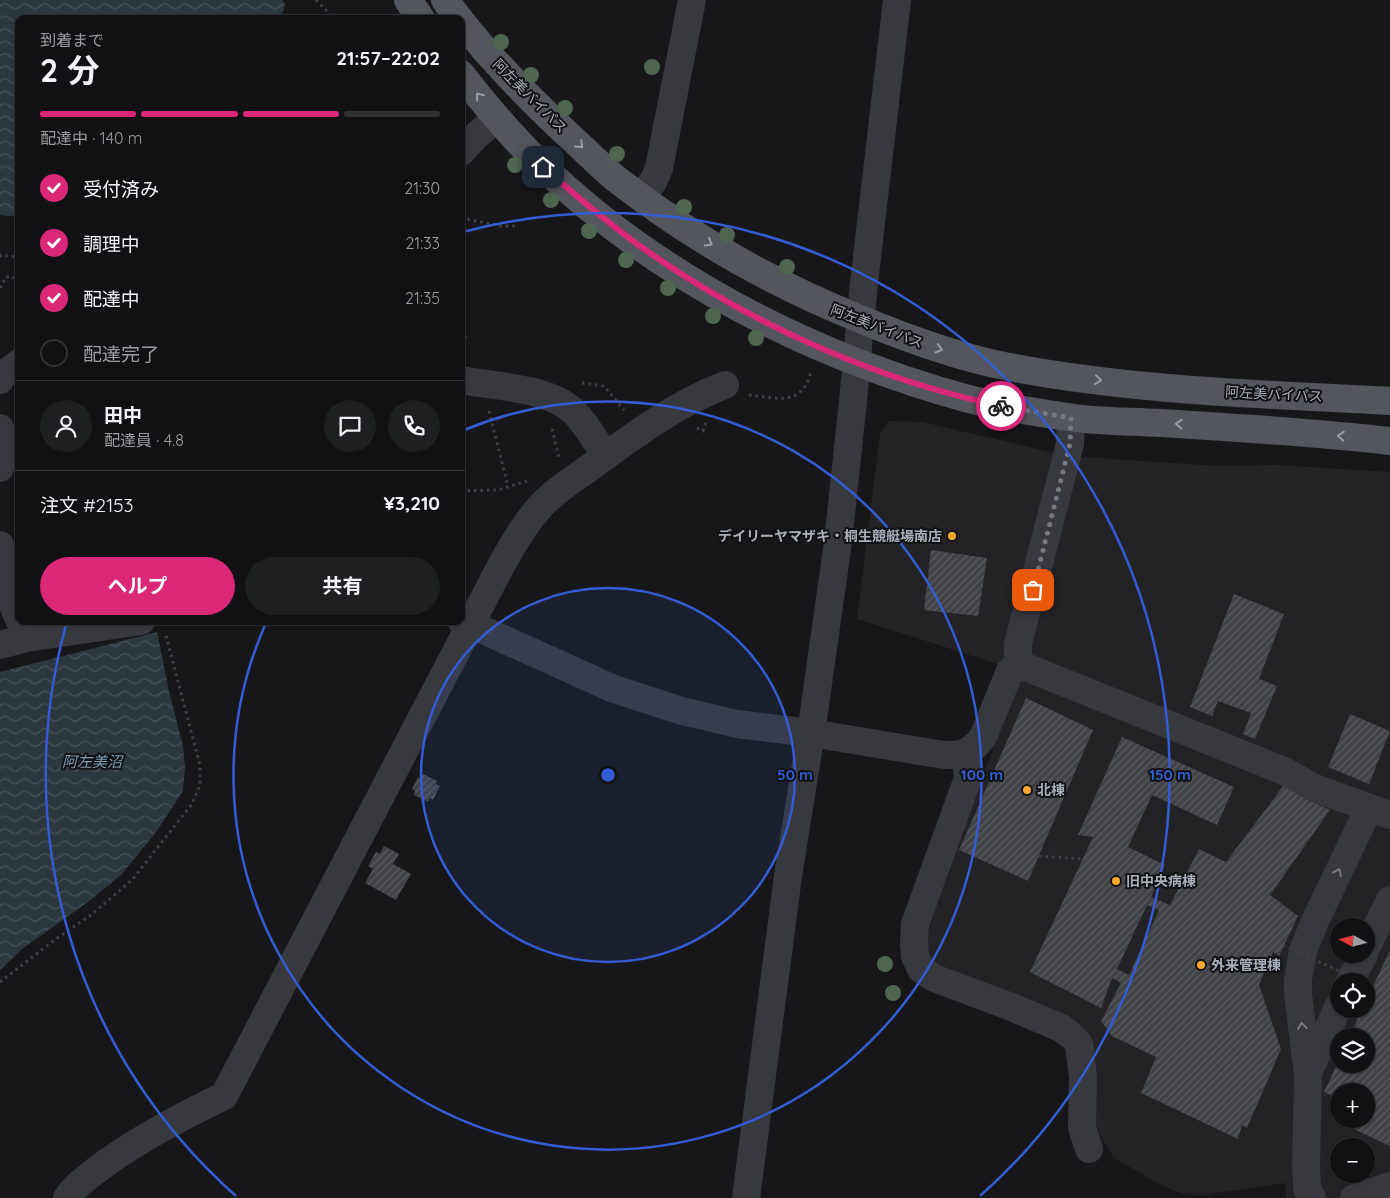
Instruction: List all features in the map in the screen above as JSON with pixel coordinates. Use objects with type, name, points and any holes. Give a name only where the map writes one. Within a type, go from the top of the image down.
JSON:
[{"type":"main road","points":[[408,0],[418,15]]},
{"type":"main road","name":"阿左美バイパス","points":[[445,0],[456,15]]},
{"type":"main road","name":"阿左美バイパス","points":[[465,26],[502,70],[614,177],[704,241],[801,294],[860,320],[902,337],[956,354],[1009,367],[1073,377],[1226,392],[1390,401]]},
{"type":"main road","points":[[465,79],[497,118],[543,167],[614,227],[662,262],[730,304],[779,329],[857,362],[912,382],[968,399],[1071,418],[1390,440]]},
{"type":"street","points":[[640,196],[653,182],[659,168],[692,0]]},
{"type":"street","points":[[746,1198],[788,876],[811,733],[838,542],[860,320],[897,0]]},
{"type":"street","points":[[465,148],[497,118]]},
{"type":"street","points":[[0,380],[2,375],[15,366]]},
{"type":"street","points":[[465,381],[531,392],[553,398],[577,414],[606,456]]},
{"type":"street","points":[[725,385],[698,395],[637,434],[557,491],[526,524],[466,622],[614,689],[674,709],[737,724],[811,733],[935,754],[954,756],[966,753],[978,744],[983,737],[1010,671],[1018,664],[1018,644],[1070,444],[1071,418]]},
{"type":"street","points":[[0,428],[2,439],[0,468]]},
{"type":"street","points":[[0,546],[15,610]]},
{"type":"street","points":[[67,1198],[73,1189],[112,1158],[190,1112],[224,1096],[464,625]]},
{"type":"street","points":[[0,645],[22,626],[153,626]]},
{"type":"street","points":[[1018,664],[1284,771],[1317,789],[1379,811],[1315,921],[1303,951],[1298,979],[1298,994],[1308,1075],[1307,1188],[1312,1198]]},
{"type":"street","points":[[966,753],[968,778],[915,924],[915,956],[921,969],[934,978],[1061,1028],[1073,1037],[1079,1044],[1082,1053],[1082,1128],[1089,1149]]},
{"type":"street","points":[[1375,930],[1390,900]]},
{"type":"street","points":[[1308,1075],[1333,1018]]},
{"type":"street","points":[[1354,1198],[1390,1186]]},
{"type":"path","points":[[316,0],[331,15]]},
{"type":"path","points":[[465,219],[502,226],[515,226]]},
{"type":"path","points":[[0,257],[1,255],[15,257]]},
{"type":"path","points":[[0,288],[6,277],[12,276],[15,280]]},
{"type":"path","points":[[725,385],[744,395],[792,398],[802,392],[811,372]]},
{"type":"path","points":[[488,385],[486,398],[508,486]]},
{"type":"path","points":[[550,421],[560,462]]},
{"type":"path","points":[[465,490],[498,490],[532,478]]},
{"type":"path","points":[[0,982],[91,914],[132,880],[192,804],[200,785],[200,765],[153,626]]},
{"type":"path","points":[[1039,856],[1083,859]]},
{"type":"path","points":[[1283,945],[1343,973]]},
{"type":"shaded area","points":[[889,421],[922,422],[1068,456],[1219,466],[1277,465],[1390,472],[1390,1198],[1286,1198],[1285,1183],[1203,1195],[1182,1194],[1165,1187],[1114,1158],[1094,1125],[1092,1050],[1086,1030],[1006,996],[937,970],[926,956],[923,936],[961,829],[1012,703],[1001,665],[857,619],[880,434]]},
{"type":"water","points":[[0,0],[282,0],[285,4],[282,15],[15,15],[15,217],[0,215]]},
{"type":"water","name":"阿左美沼","points":[[157,632],[183,746],[185,768],[183,791],[157,831],[121,875],[88,902],[22,949],[0,970],[0,672]]},
{"type":"building","points":[[931,550],[987,558],[978,616],[924,610]]},
{"type":"building","points":[[1234,594],[1284,614],[1259,679],[1277,686],[1255,739],[1243,734],[1251,713],[1218,701],[1212,716],[1190,707]]},
{"type":"building","name":"北棟","points":[[1026,698],[1093,730],[1028,881],[959,850]]},
{"type":"building","points":[[1350,714],[1390,731],[1369,784],[1328,767]]},
{"type":"building","name":"外来管理棟","points":[[1122,737],[1234,787],[1217,825],[1152,795],[1128,847],[1165,865],[1151,897],[1170,905],[1199,849],[1226,862],[1284,785],[1306,799],[1330,810],[1270,895],[1298,916],[1279,956],[1273,952],[1259,985],[1281,1049],[1247,1128],[1242,1125],[1238,1139],[1141,1093],[1156,1057],[1112,1036],[1101,1021],[1121,983],[1112,978],[1101,1008],[1030,972],[1093,837],[1078,835]],"holes":[[[1147,905],[1159,910],[1129,975],[1117,969]]]},
{"type":"building","points":[[423,774],[437,781],[436,784],[440,786],[433,800],[430,798],[428,802],[414,795],[415,791],[412,789],[418,777],[421,779]]},
{"type":"building","points":[[384,846],[399,854],[393,864],[411,874],[396,900],[365,883],[373,869],[368,866],[376,852],[380,854]]},
{"type":"building","points":[[1390,950],[1390,1146],[1352,1128],[1375,1128],[1375,1083],[1330,1083],[1330,1095],[1324,1092],[1333,1073],[1375,1073],[1375,1028],[1354,1028],[1358,1018],[1375,1018],[1375,982]]},
{"type":"way so far","points":[[1001,406],[1071,418],[1070,444],[1062,482],[1033,590]]},
{"type":"place","name":"デイリーヤマザキ・桐生競艇場南店","points":[[952,536]]},
{"type":"place","name":"北棟","points":[[1027,790]]},
{"type":"place","name":"旧中央病棟","points":[[1116,881]]},
{"type":"place","name":"外来管理棟","points":[[1201,965]]},
{"type":"route","points":[[543,167],[639,246],[730,304],[779,329],[857,362],[935,389],[1001,406]]}]
